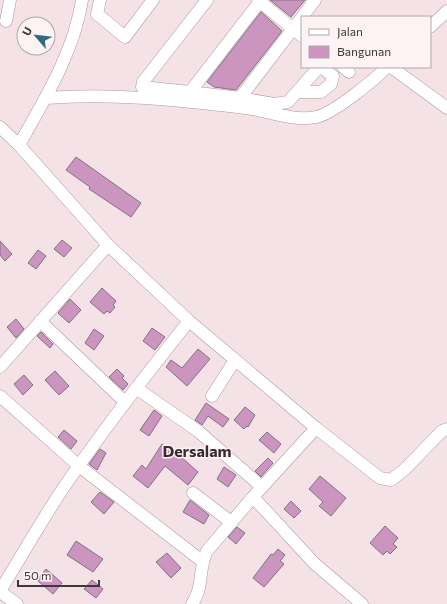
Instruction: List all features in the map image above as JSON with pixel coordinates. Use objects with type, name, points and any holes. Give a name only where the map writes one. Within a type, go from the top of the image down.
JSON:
[{"type":"street","points":[[6,21],[10,0]]},
{"type":"street","points":[[19,145],[46,98],[77,29],[82,0]]},
{"type":"street","points":[[100,0],[97,14],[125,37],[153,0]]},
{"type":"street","points":[[207,0],[141,86],[143,88],[150,90],[190,92],[281,104],[288,102],[319,68]]},
{"type":"street","points":[[306,16],[315,0]]},
{"type":"street","points":[[190,92],[260,1],[297,32],[240,98]]},
{"type":"street","points":[[431,26],[447,11]]},
{"type":"street","points":[[298,92],[321,92],[331,84],[333,76],[321,68]]},
{"type":"street","points":[[46,98],[84,95],[144,97],[254,109],[297,119],[317,117],[332,111],[386,68]]},
{"type":"street","points":[[392,68],[447,108]]},
{"type":"street","points":[[0,127],[19,145],[108,245],[189,322],[316,428],[380,478],[391,480],[405,469],[442,431],[447,429]]},
{"type":"street","points":[[0,367],[108,245]]},
{"type":"street","points":[[40,321],[125,402]]},
{"type":"street","points":[[17,604],[0,590],[22,551],[79,466],[125,402],[189,322]]},
{"type":"street","points":[[212,396],[235,360]]},
{"type":"street","points":[[136,388],[198,431],[262,487]]},
{"type":"street","points":[[0,396],[79,466],[202,561]]},
{"type":"street","points":[[192,604],[200,589],[202,561],[207,551],[230,522],[316,428]]},
{"type":"street","points":[[193,493],[230,522]]},
{"type":"street","points":[[253,497],[315,564],[362,604]]},
{"type":"building","points":[[270,0],[305,0],[291,17]]},
{"type":"building","points":[[261,12],[282,31],[236,90],[214,87],[207,82]]},
{"type":"building","points":[[76,157],[141,203],[131,217],[89,189],[90,187],[66,170]]},
{"type":"building","points":[[62,240],[72,248],[64,257],[54,249]]},
{"type":"building","points":[[0,241],[12,254],[5,261],[0,255]]},
{"type":"building","points":[[38,250],[46,256],[36,269],[28,263]]},
{"type":"building","points":[[102,288],[116,301],[113,305],[115,307],[110,313],[107,311],[104,314],[90,302]]},
{"type":"building","points":[[70,299],[81,310],[69,323],[58,313]]},
{"type":"building","points":[[16,319],[24,329],[16,338],[7,327]]},
{"type":"building","points":[[152,328],[165,337],[155,350],[143,341]]},
{"type":"building","points":[[94,329],[104,336],[94,350],[85,343]]},
{"type":"building","points":[[41,332],[53,344],[50,348],[37,336]]},
{"type":"building","points":[[198,349],[210,359],[187,386],[166,367],[171,360],[182,368]]},
{"type":"building","points":[[117,369],[124,376],[122,378],[128,384],[123,390],[109,377]]},
{"type":"building","points":[[55,371],[69,386],[59,395],[45,380]]},
{"type":"building","points":[[24,375],[33,385],[23,395],[14,384]]},
{"type":"building","points":[[206,403],[229,419],[223,427],[208,416],[202,425],[195,420]]},
{"type":"building","points":[[245,407],[255,415],[248,427],[247,426],[244,429],[234,420]]},
{"type":"building","points":[[154,410],[162,416],[149,436],[140,430]]},
{"type":"building","points":[[64,430],[77,441],[71,449],[58,437]]},
{"type":"building","points":[[267,432],[281,444],[274,453],[259,440]]},
{"type":"building","points":[[162,444],[180,456],[198,472],[188,485],[165,466],[148,488],[133,476],[142,465],[146,469]]},
{"type":"building","points":[[100,449],[106,453],[97,470],[89,464]]},
{"type":"building","points":[[268,458],[273,463],[261,477],[255,471]]},
{"type":"building","points":[[224,467],[236,475],[228,487],[217,479]]},
{"type":"building","points":[[320,476],[346,498],[331,516],[319,506],[323,502],[309,489]]},
{"type":"building","points":[[100,492],[114,502],[104,514],[91,502]]},
{"type":"building","points":[[190,500],[209,515],[204,524],[183,512]]},
{"type":"building","points":[[291,501],[301,511],[294,518],[284,509]]},
{"type":"building","points":[[385,526],[398,538],[393,544],[397,547],[390,554],[387,551],[383,555],[370,543]]},
{"type":"building","points":[[237,527],[245,533],[236,544],[228,537]]},
{"type":"building","points":[[76,541],[103,559],[93,572],[67,555]]},
{"type":"building","points":[[278,549],[285,555],[280,561],[284,564],[264,587],[253,578],[271,554],[273,555]]},
{"type":"building","points":[[167,553],[181,568],[171,578],[156,562]]},
{"type":"building","points":[[46,569],[62,583],[53,594],[37,580]]},
{"type":"building","points":[[92,580],[103,589],[96,598],[84,589]]},
{"type":"district","name":"Dersalam","points":[[197,451]]}]
